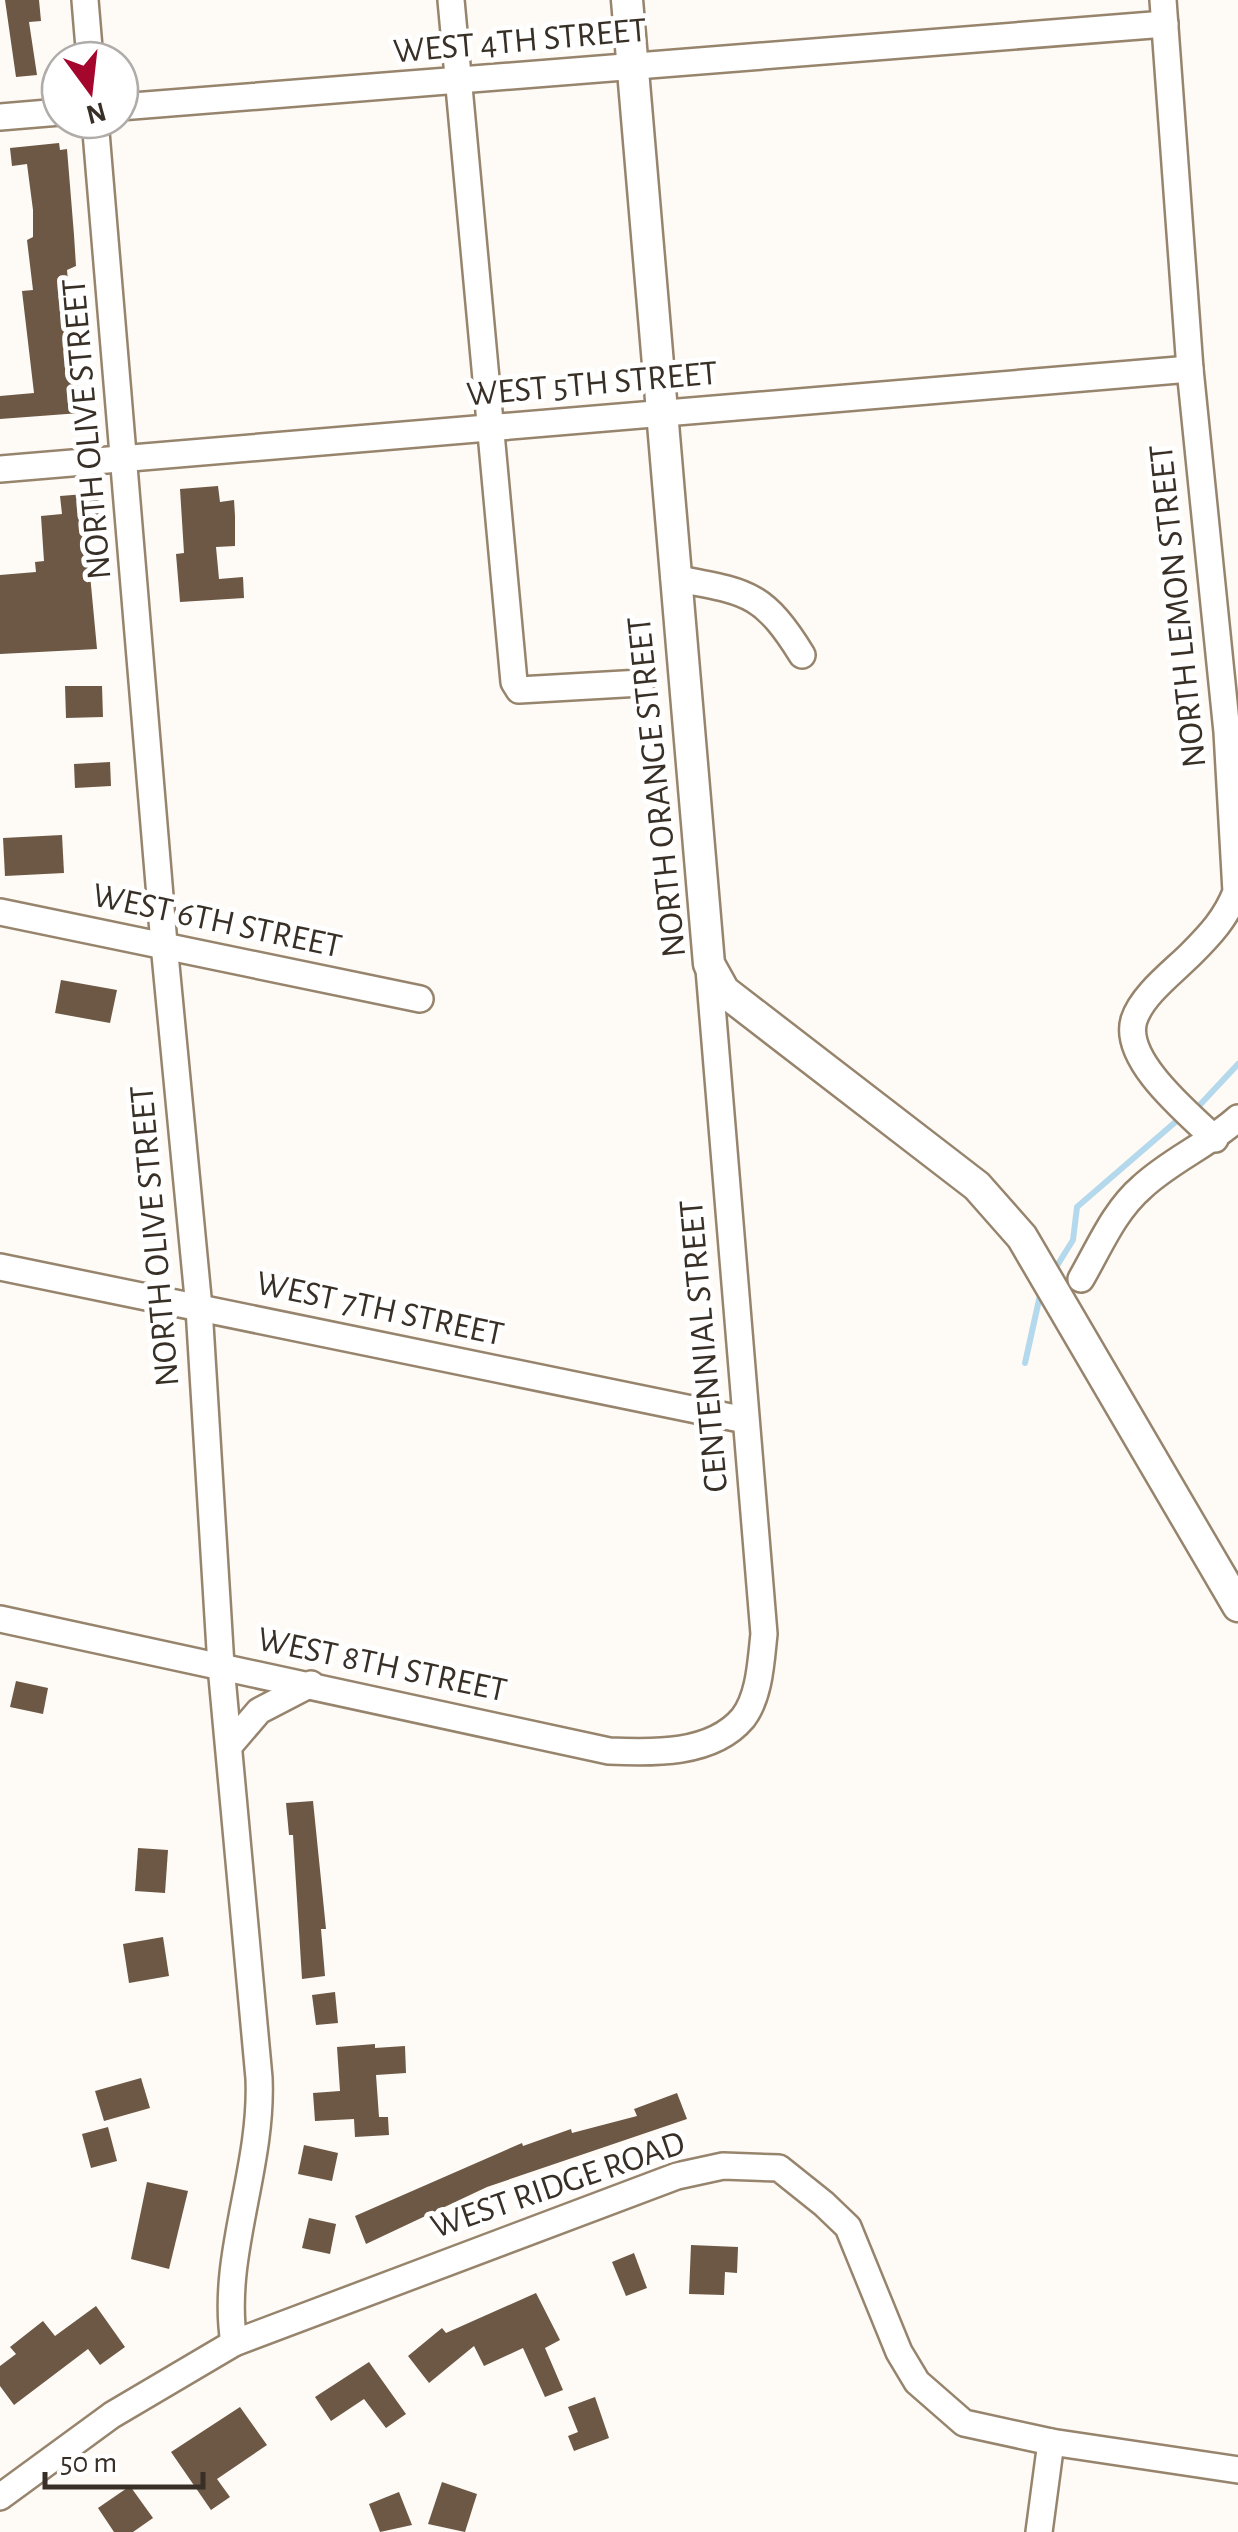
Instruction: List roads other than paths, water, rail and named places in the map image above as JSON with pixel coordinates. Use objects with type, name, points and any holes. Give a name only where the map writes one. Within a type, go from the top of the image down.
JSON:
[{"type":"street","points":[[84,0],[88,40]]},
{"type":"street","points":[[451,0],[514,682],[519,690],[640,682]]},
{"type":"street","name":"NORTH ORANGE STREET","points":[[627,0],[659,413],[709,964],[724,991],[977,1186],[1022,1237],[1238,1606]]},
{"type":"street","name":"WEST 4TH STREET","points":[[140,105],[633,67],[1164,12]]},
{"type":"street","name":"NORTH LEMON STREET","points":[[1164,12],[1190,369],[1227,732],[1236,892],[1228,914],[1150,995],[1134,1020],[1139,1053],[1171,1097],[1206,1131]]},
{"type":"street","points":[[0,116],[40,113]]},
{"type":"street","name":"NORTH OLIVE STREET","points":[[98,140],[164,944],[199,1308],[222,1666],[261,2124],[230,2290],[234,2343]]},
{"type":"street","name":"WEST 5TH STREET","points":[[0,469],[1190,369]]},
{"type":"street","points":[[674,578],[748,593],[780,618],[802,656]]},
{"type":"street","name":"WEST 6TH STREET","points":[[0,912],[420,999]]},
{"type":"street","name":"CENTENNIAL STREET","points":[[709,964],[764,1634],[759,1679],[742,1718]]},
{"type":"street","points":[[1081,1279],[1120,1210],[1142,1187],[1206,1131],[1238,1118]]},
{"type":"street","name":"WEST 7TH STREET","points":[[0,1266],[745,1420]]},
{"type":"street","name":"WEST 8TH STREET","points":[[0,1619],[609,1750],[655,1754],[708,1742],[742,1718]]},
{"type":"street","points":[[229,1746],[259,1711],[312,1684]]},
{"type":"street","name":"WEST RIDGE ROAD","points":[[0,2497],[112,2415],[234,2343],[678,2176],[723,2166],[779,2168],[848,2226],[899,2352],[917,2382],[964,2423],[1051,2442],[1238,2470]]},
{"type":"street","points":[[1039,2532],[1051,2442]]},
{"type":"waterway","points":[[1196,1109],[1238,1064]]},
{"type":"waterway","points":[[1053,1272],[1073,1240],[1077,1207],[1180,1118]]},
{"type":"waterway","points":[[1025,1363],[1041,1291]]}]
